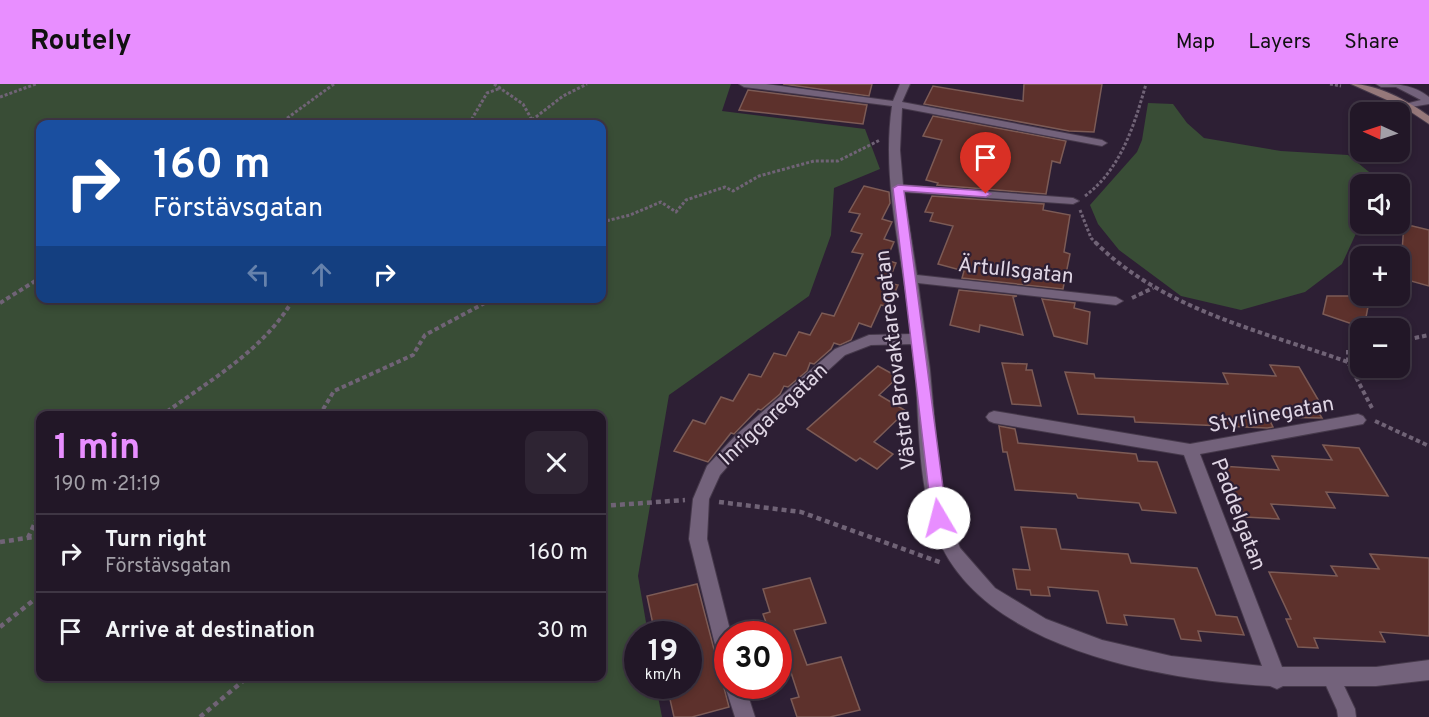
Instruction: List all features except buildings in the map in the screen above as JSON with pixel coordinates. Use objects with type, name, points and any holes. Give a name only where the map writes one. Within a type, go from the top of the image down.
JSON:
[{"type":"street","points":[[744,84],[897,104],[1102,143]]},
{"type":"street","name":"Västra Brovaktaregatan","points":[[905,84],[894,118],[898,188],[911,278],[939,518],[954,553],[970,574],[999,604],[1033,624],[1134,657],[1198,670],[1277,679],[1332,680],[1429,670]]},
{"type":"street","points":[[1356,84],[1399,102]]},
{"type":"street","points":[[1380,84],[1398,84],[1420,94],[1428,101],[1410,106]]},
{"type":"street","points":[[1410,107],[1429,121]]},
{"type":"street","points":[[898,188],[1073,201]]},
{"type":"street","name":"Ärtullsgatan","points":[[911,278],[1116,301]]},
{"type":"street","name":"Inriggaregatan","points":[[718,621],[698,540],[701,499],[712,471],[743,438],[840,352],[869,340],[918,339]]},
{"type":"street","name":"Paddelgatan","points":[[994,417],[1190,450],[1277,679]]},
{"type":"street","name":"Styrlinegatan","points":[[1190,450],[1358,420]]},
{"type":"street","points":[[739,699],[745,717]]},
{"type":"lane","points":[[1332,680],[1346,709],[1347,717]]},
{"type":"path","points":[[0,97],[36,84]]},
{"type":"path","points":[[284,120],[334,84]]},
{"type":"path","points":[[494,84],[523,104],[532,120],[563,96],[587,84]]},
{"type":"path","points":[[471,120],[487,93],[501,88]]},
{"type":"path","points":[[606,221],[630,215],[660,202],[676,212],[686,200],[724,187],[733,191],[759,176],[813,161],[838,161],[874,141],[895,136]]},
{"type":"path","points":[[1073,201],[1079,207],[1081,220],[1089,235],[1124,268],[1153,288],[1242,327],[1308,346],[1348,362]]},
{"type":"path","points":[[0,303],[36,280]]},
{"type":"path","points":[[1116,301],[1133,297],[1153,288]]},
{"type":"path","points":[[168,411],[261,343],[291,308],[292,303]]},
{"type":"path","points":[[322,411],[334,391],[380,372],[391,363],[413,356],[425,335],[485,303]]},
{"type":"path","points":[[1410,339],[1429,335]]},
{"type":"path","points":[[1350,350],[1348,350],[1348,362],[1369,398],[1376,422]]},
{"type":"path","points":[[1358,420],[1376,422],[1429,446]]},
{"type":"path","points":[[606,506],[701,499],[801,512],[970,574]]},
{"type":"path","points":[[28,537],[36,520]]},
{"type":"path","points":[[0,542],[36,536]]},
{"type":"path","points":[[0,627],[36,598]]},
{"type":"path","points":[[200,717],[243,681]]},
{"type":"green space","points":[[0,84],[731,84],[722,111],[865,129],[880,169],[834,188],[831,235],[809,296],[669,395],[638,576],[646,621],[624,621],[624,699],[659,699],[662,717],[0,717]]},
{"type":"green space","points":[[1148,103],[1173,104],[1187,123],[1204,138],[1281,151],[1348,155],[1350,162],[1357,162],[1372,174],[1350,174],[1350,234],[1356,234],[1342,264],[1305,292],[1241,310],[1181,296],[1119,250],[1098,224],[1090,205],[1137,152],[1142,140]]},
{"type":"route","points":[[939,518],[927,427],[924,380],[898,188],[986,194]]}]
